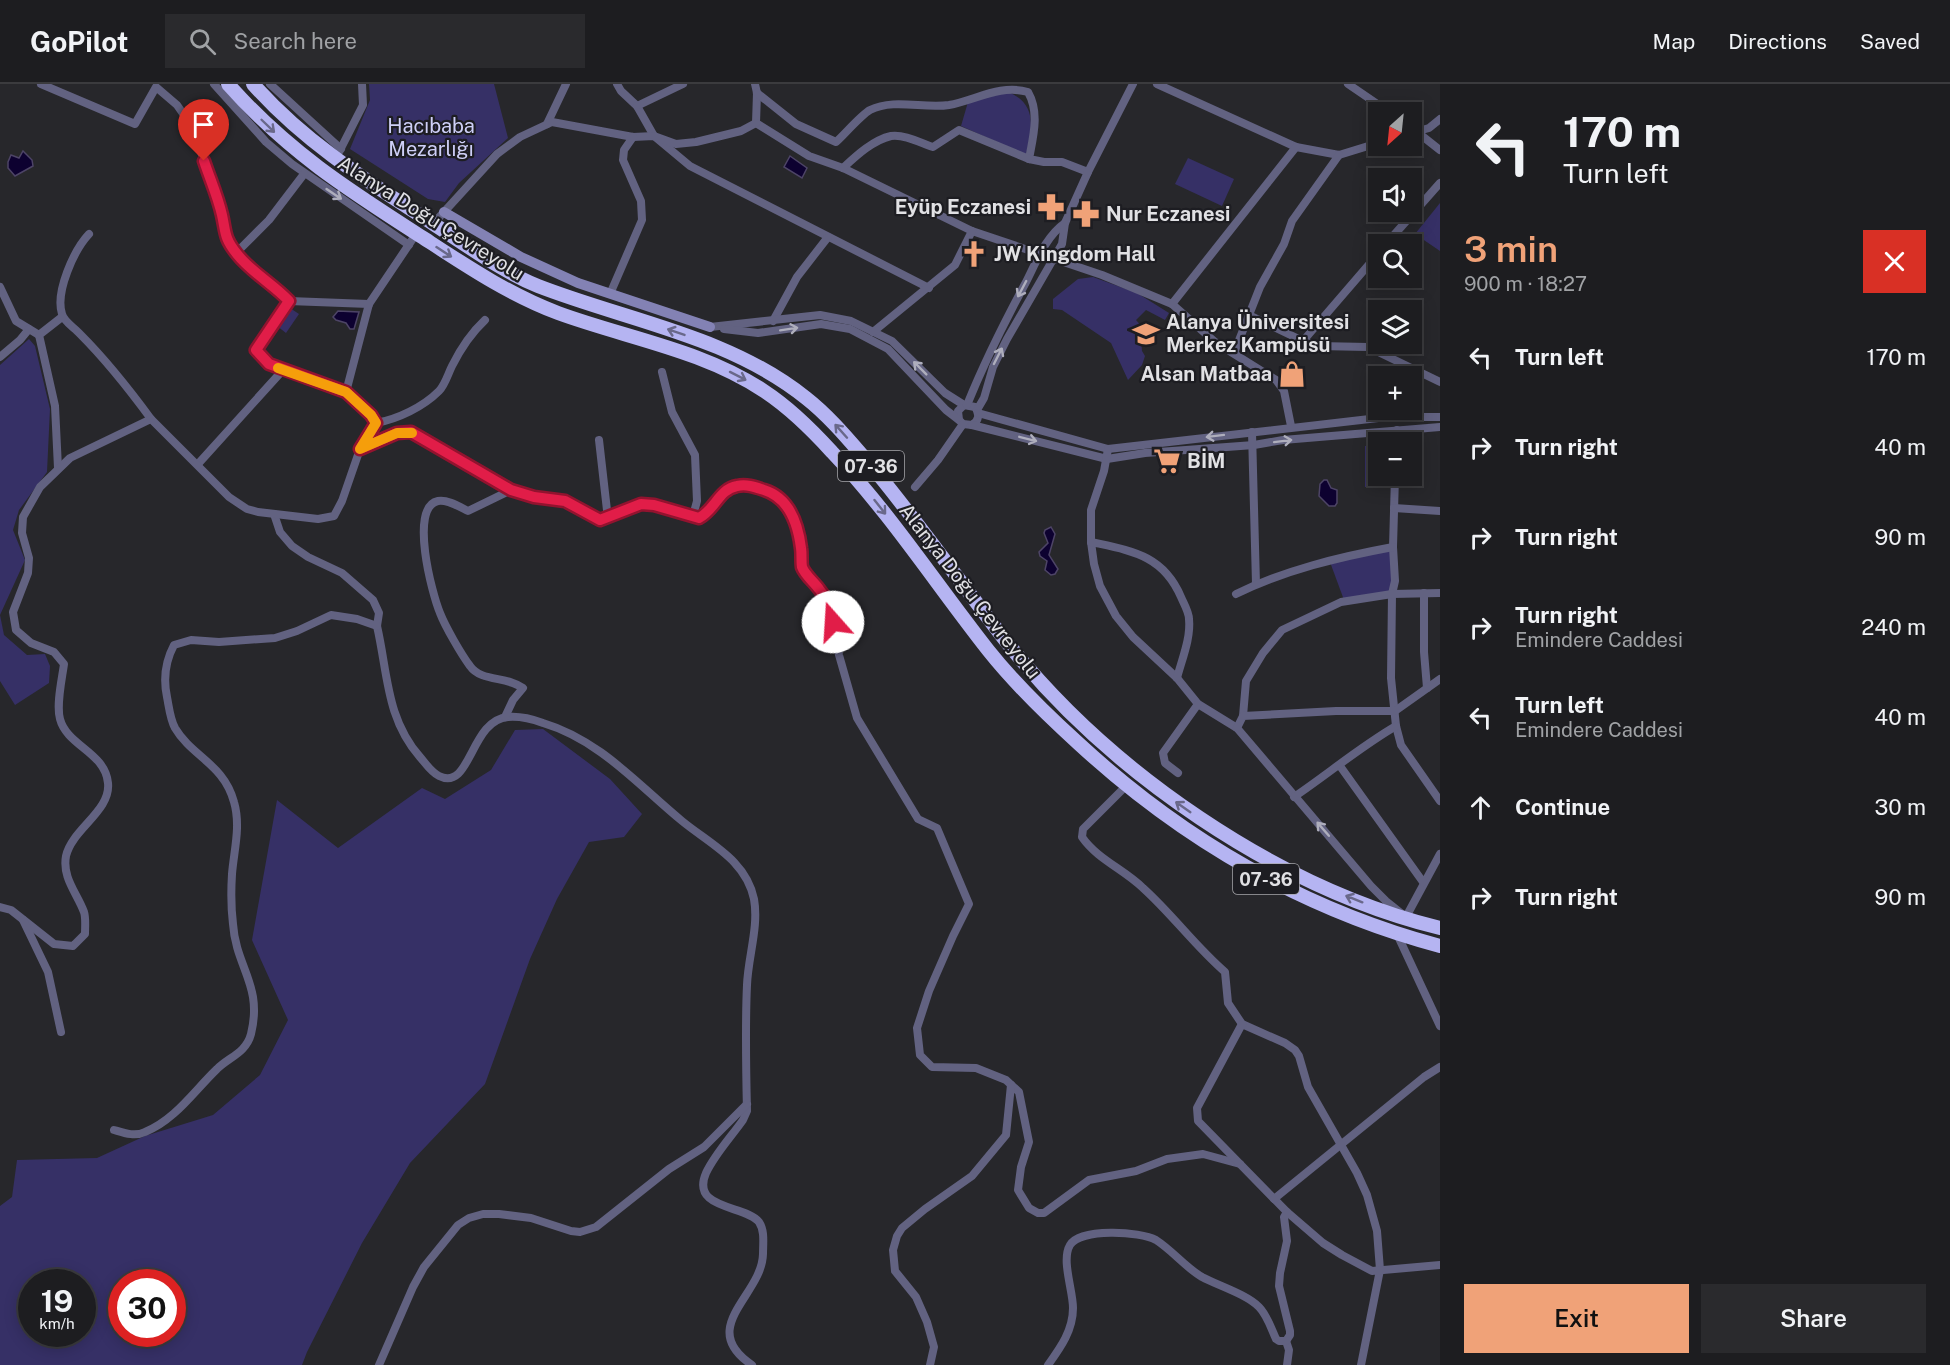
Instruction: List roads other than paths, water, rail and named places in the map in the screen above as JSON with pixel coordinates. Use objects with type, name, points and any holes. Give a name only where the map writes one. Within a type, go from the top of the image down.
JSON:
[{"type":"highway","name":"Alanya Doğu Çevreyolu","points":[[228,84],[277,135],[308,161],[413,239],[525,299],[558,313],[708,362],[764,391],[793,413],[860,482],[989,651],[1021,689],[1126,786],[1160,813],[1210,847],[1275,884],[1340,912],[1440,946]]},
{"type":"highway","name":"Alanya Doğu Çevreyolu","points":[[253,84],[299,131],[338,154],[433,224],[501,267],[533,284],[712,345],[743,358],[805,397],[831,421],[884,481],[1032,674],[1135,770],[1178,804],[1221,832],[1286,869],[1361,902],[1434,927]]},
{"type":"street","points":[[41,84],[135,124],[156,87],[177,105],[193,128],[222,215],[224,233],[236,253],[248,266],[275,286],[289,301],[369,304]]},
{"type":"street","points":[[214,84],[266,142],[304,174],[413,239],[369,304],[346,392]]},
{"type":"street","points":[[270,84],[338,154],[363,105],[362,84]]},
{"type":"street","points":[[547,124],[566,84]]},
{"type":"street","points":[[617,84],[637,106],[654,136],[690,166],[929,288]]},
{"type":"street","points":[[637,106],[683,84]]},
{"type":"street","points":[[755,84],[756,123]]},
{"type":"street","points":[[1028,92],[1034,84]]},
{"type":"street","points":[[915,487],[938,460],[964,423],[977,420],[977,411],[984,398],[993,367],[1062,244],[1065,223],[1133,84]]},
{"type":"street","points":[[1157,84],[1296,147],[1339,155],[1368,146]]},
{"type":"street","points":[[1348,84],[1374,102]]},
{"type":"street","points":[[757,93],[796,124],[836,142],[869,111],[886,106],[949,105],[993,87],[1013,86],[1028,92],[1031,97],[1035,129],[1029,159]]},
{"type":"street","points":[[1422,129],[1429,128],[1440,119]]},
{"type":"street","points":[[433,224],[497,154],[519,137],[547,124],[556,122],[633,137],[654,136],[676,144],[696,142],[741,131],[756,123]]},
{"type":"street","points":[[756,123],[809,156],[843,168],[972,231],[1102,275],[1172,304],[1215,342],[1265,371],[1281,385],[1291,426]]},
{"type":"street","points":[[843,168],[877,142],[892,136],[909,138],[933,147],[960,130],[1029,159],[1062,162],[1088,172]]},
{"type":"street","points":[[610,294],[642,220],[640,201],[622,160],[624,150],[633,137]]},
{"type":"street","points":[[1422,137],[1440,150]]},
{"type":"street","points":[[1172,304],[1296,147]]},
{"type":"street","points":[[1234,353],[1260,286],[1284,244],[1292,221],[1339,155]]},
{"type":"street","points":[[236,253],[269,220],[304,174]]},
{"type":"street","points":[[1395,234],[1440,183]]},
{"type":"street","points":[[444,212],[521,257],[578,283],[710,327],[758,333],[821,324],[850,329],[888,349],[946,410],[964,423],[1107,459],[1144,453],[1440,427]]},
{"type":"street","points":[[964,423],[958,411],[966,405],[984,364],[1041,253],[1055,230],[1065,223]]},
{"type":"street","points":[[873,332],[955,265],[972,231]]},
{"type":"street","points":[[89,234],[79,245],[69,270],[59,301],[62,317],[94,348],[152,419],[237,503],[258,512],[318,519],[334,516],[342,501],[360,449],[376,423],[393,420],[440,390],[460,350],[471,333],[484,320]]},
{"type":"street","points":[[773,321],[797,277],[828,237]]},
{"type":"street","points":[[1303,341],[1368,266]]},
{"type":"street","points":[[0,287],[13,316],[20,324],[39,335],[55,406],[58,468]]},
{"type":"street","points":[[289,301],[256,350],[269,364],[346,392],[371,415],[376,423]]},
{"type":"street","points":[[710,327],[820,315],[851,321],[892,341],[950,398],[977,411],[1108,448],[1387,417],[1440,417]]},
{"type":"street","points":[[1249,315],[1318,346],[1368,347],[1440,382]]},
{"type":"street","points":[[39,335],[62,317]]},
{"type":"street","points":[[0,357],[29,329]]},
{"type":"street","points":[[198,464],[283,370]]},
{"type":"street","points":[[662,372],[672,412],[695,455],[697,501],[693,516]]},
{"type":"street","points":[[0,908],[11,910],[54,944],[73,946],[85,934],[85,914],[66,875],[66,857],[71,843],[106,799],[108,782],[98,759],[69,735],[60,718],[60,693],[64,664],[54,652],[31,643],[16,630],[13,612],[28,573],[29,558],[22,533],[23,517],[40,487],[58,468],[82,450],[152,419]]},
{"type":"street","points":[[360,449],[397,433],[411,432],[511,490],[534,497],[565,501],[600,520],[608,519],[641,504],[654,505],[699,518],[706,514],[723,493],[735,486],[747,485],[779,496],[790,509],[796,526],[802,567],[821,590],[830,606],[839,655],[857,718],[918,819],[937,828],[969,904],[929,991],[917,1028],[920,1055],[932,1067],[976,1068],[1006,1080],[1019,1092],[1029,1142],[1021,1167],[1018,1190],[1029,1208],[1038,1213],[1044,1213],[1089,1180],[1136,1171],[1167,1159],[1203,1154],[1240,1164]]},
{"type":"street","points":[[1252,432],[1256,584]]},
{"type":"street","points":[[599,440],[608,519]]},
{"type":"street","points":[[1108,448],[1107,459],[1090,510],[1091,542],[1100,586],[1116,616],[1133,637],[1177,678],[1198,704],[1237,728],[1371,886],[1386,902],[1406,917],[1440,854]]},
{"type":"street","points":[[1395,486],[1393,547],[1395,581],[1392,594],[1391,678],[1396,726],[1401,745],[1440,801]]},
{"type":"street","points":[[505,717],[513,700],[523,688],[501,678],[477,674],[440,614],[427,571],[425,518],[428,508],[434,502],[444,501],[468,511],[511,490]]},
{"type":"street","points":[[1394,508],[1440,511]]},
{"type":"street","points":[[274,514],[280,532],[292,546],[308,557],[342,573],[373,600],[379,613],[377,626],[385,658],[389,693],[399,726],[408,743],[437,775],[450,778],[461,772],[480,736],[495,721],[505,717],[520,717],[544,723],[588,742],[604,753],[683,822],[734,860],[742,871],[751,891],[755,911],[747,983],[747,1112],[707,1171],[704,1183],[706,1192],[716,1203],[752,1216],[758,1221],[763,1232],[763,1258],[756,1281],[735,1310],[730,1326],[733,1346],[739,1355],[752,1365]]},
{"type":"street","points":[[1091,542],[1137,553],[1153,560],[1176,584],[1190,617],[1187,641],[1177,678]]},
{"type":"street","points":[[1236,594],[1256,584],[1347,555],[1393,547]]},
{"type":"street","points":[[1424,593],[1424,652],[1427,688]]},
{"type":"street","points":[[1237,728],[1243,716],[1246,681],[1263,653],[1282,630],[1341,602],[1392,594],[1440,593]]},
{"type":"street","points":[[114,1130],[134,1134],[142,1133],[174,1113],[220,1066],[243,1049],[250,1035],[255,1006],[252,986],[237,950],[233,931],[232,875],[237,827],[234,800],[220,773],[184,740],[175,728],[164,678],[169,655],[174,645],[191,640],[219,642],[275,638],[297,631],[331,615],[357,619],[377,626]]},
{"type":"street","points":[[1243,716],[1336,711],[1395,711],[1440,679]]},
{"type":"street","points":[[1178,773],[1165,763],[1164,753],[1198,704]]},
{"type":"street","points":[[1294,797],[1340,766],[1375,738],[1396,726]]},
{"type":"street","points":[[1340,766],[1423,882]]},
{"type":"street","points":[[1126,786],[1083,829],[1082,837],[1096,851],[1143,887],[1208,957],[1225,972],[1228,1003],[1242,1024],[1285,1043],[1295,1050],[1308,1087],[1358,1173],[1373,1214],[1380,1251],[1380,1270],[1361,1365]]},
{"type":"street","points":[[22,919],[48,972],[61,1032]]},
{"type":"street","points":[[1397,933],[1440,1026]]},
{"type":"street","points":[[1242,1024],[1197,1108],[1198,1121],[1287,1212],[1323,1243],[1341,1255],[1372,1271],[1440,1264]]},
{"type":"street","points":[[1274,1199],[1424,1077],[1440,1067]]},
{"type":"street","points":[[930,1365],[934,1347],[927,1322],[916,1297],[895,1270],[893,1250],[897,1236],[902,1228],[917,1215],[972,1176],[1006,1135],[1011,1085]]},
{"type":"street","points":[[379,1365],[413,1287],[424,1268],[458,1225],[469,1218],[483,1214],[499,1214],[531,1218],[571,1231],[580,1232],[596,1227],[669,1169],[704,1147],[747,1104]]},
{"type":"street","points":[[1286,1341],[1290,1331],[1280,1286],[1280,1273],[1287,1241],[1284,1217],[1287,1212]]},
{"type":"street","points":[[1048,1365],[1062,1346],[1072,1321],[1072,1296],[1067,1258],[1069,1246],[1078,1236],[1101,1233],[1140,1235],[1157,1241],[1200,1275],[1251,1301],[1263,1313],[1276,1339],[1286,1341]]},
{"type":"street","points":[[1286,1341],[1289,1350],[1287,1365]]},
{"type":"place","name":"Eyüp Eczanesi","points":[[1051,207]]},
{"type":"place","name":"Nur Eczanesi","points":[[1086,214]]},
{"type":"place","name":"JW Kingdom Hall","points":[[974,254]]},
{"type":"place","name":"Alanya Üniversitesi Merkez Kampüsü","points":[[1146,334]]},
{"type":"place","name":"Alsan Matbaa","points":[[1292,374]]},
{"type":"place","name":"BİM","points":[[1167,461]]},
{"type":"park label","name":"Hacıbaba Mezarlığı","points":[[431,138]]}]
